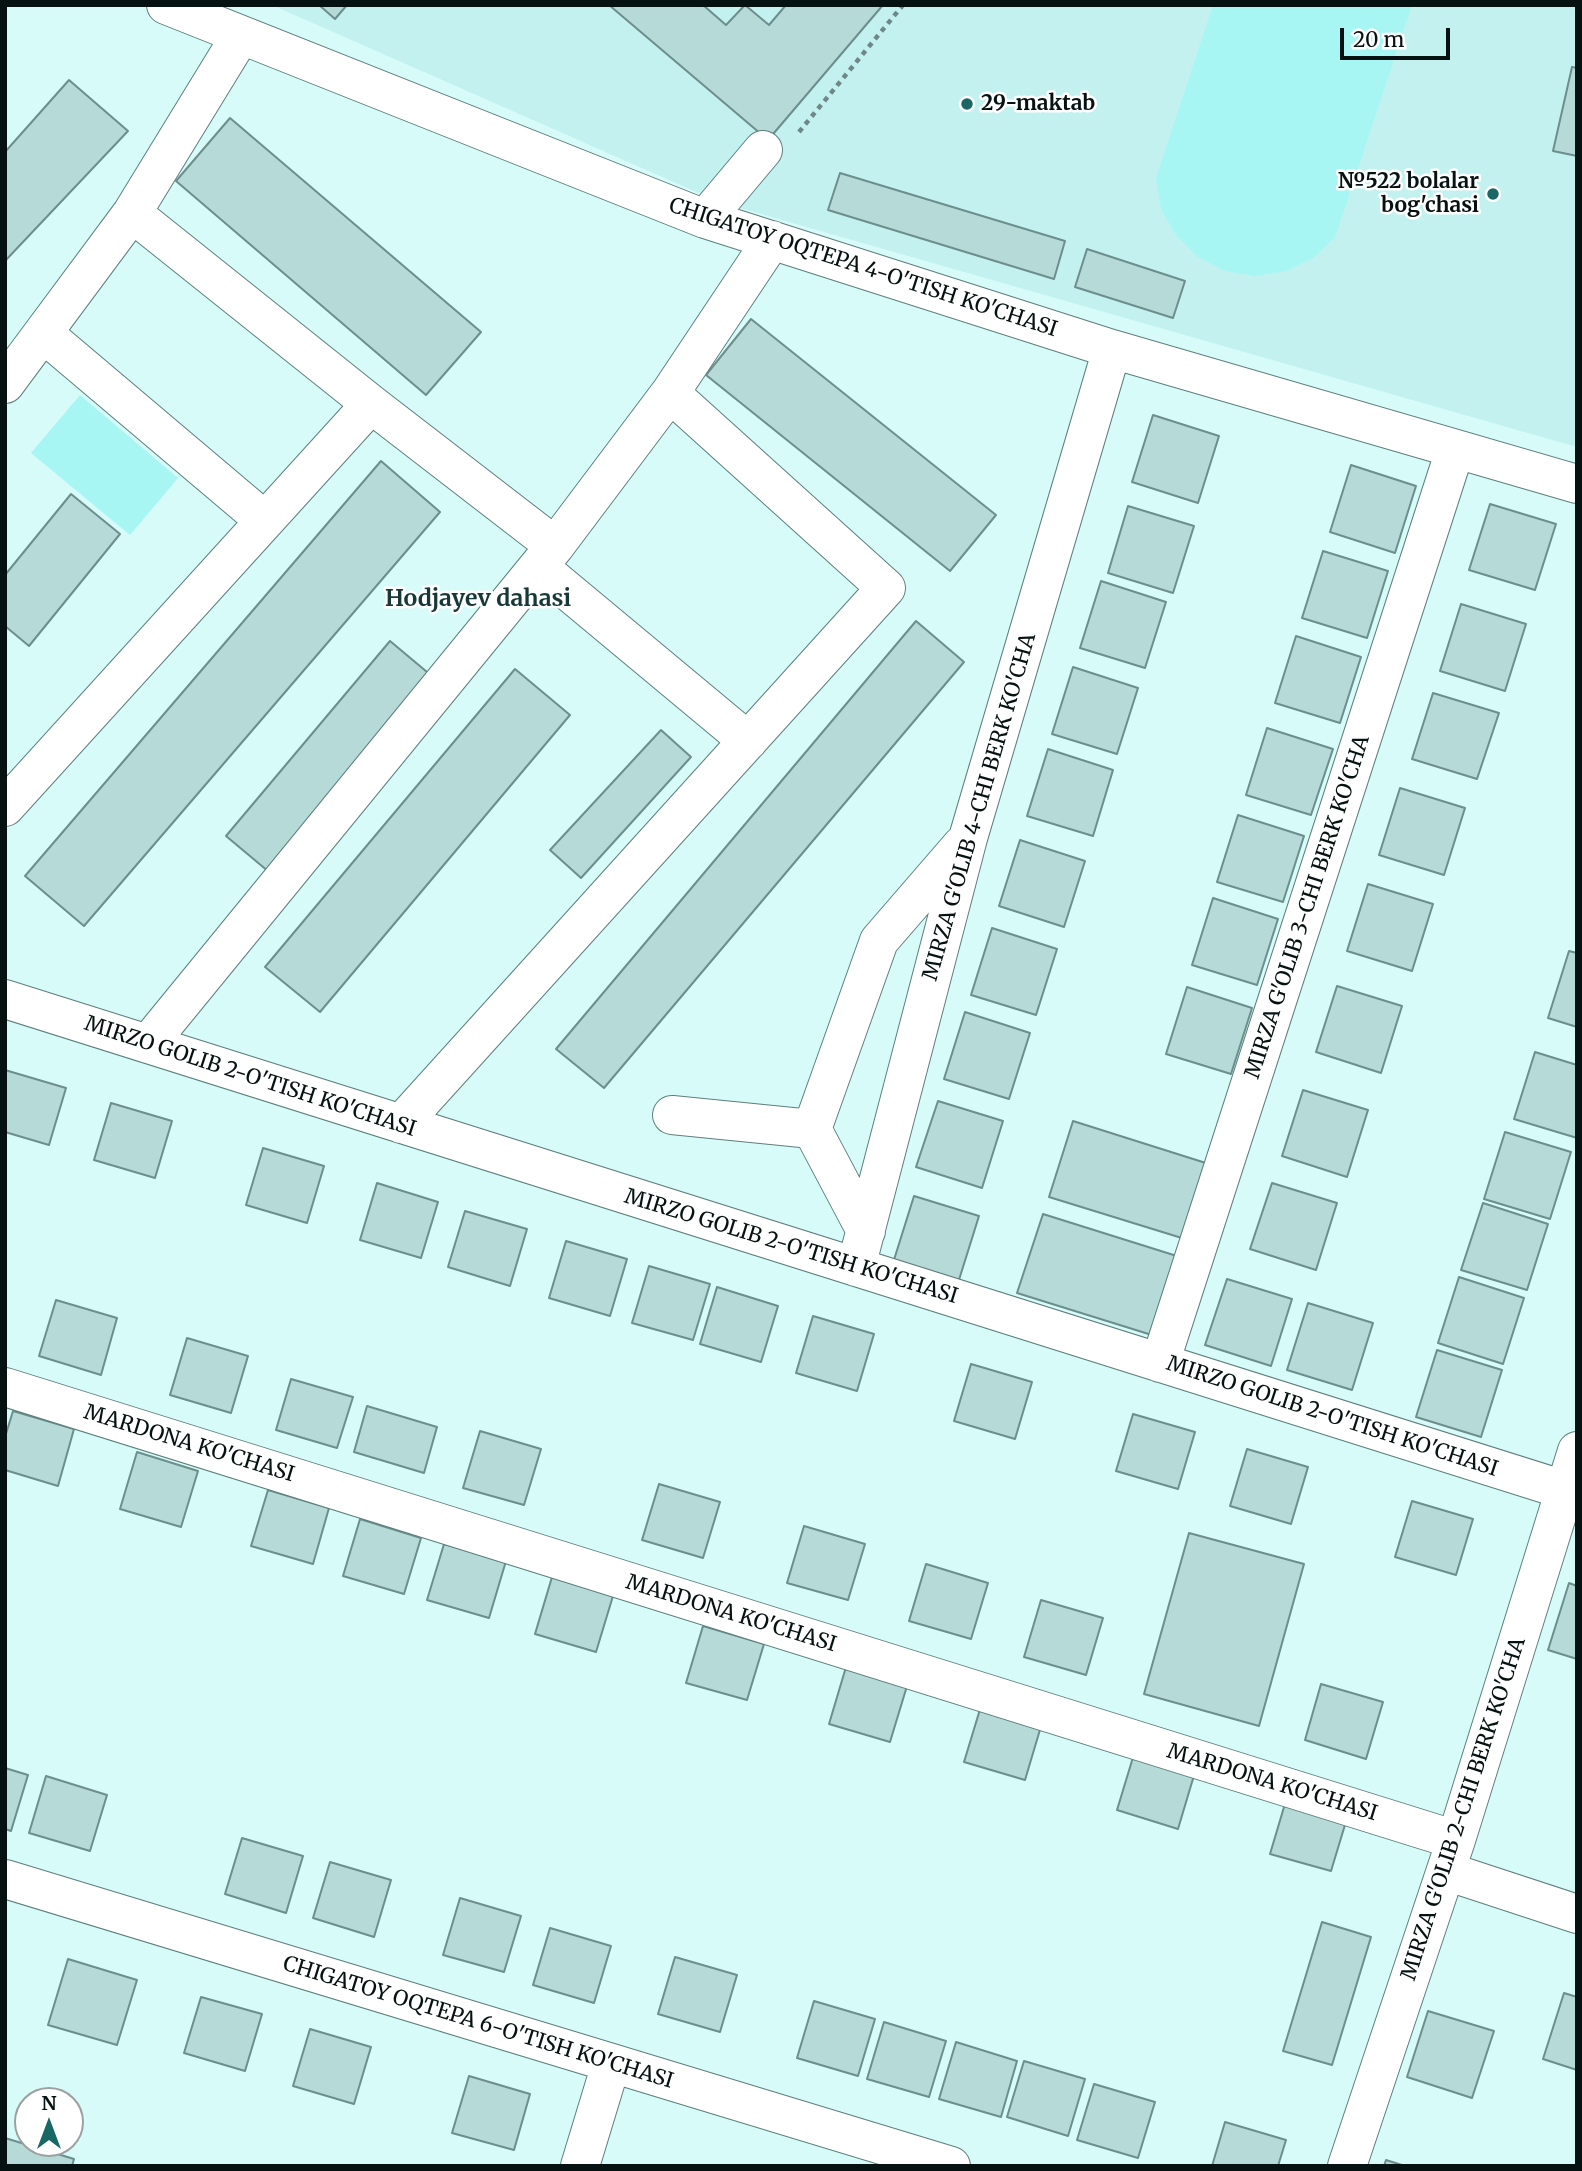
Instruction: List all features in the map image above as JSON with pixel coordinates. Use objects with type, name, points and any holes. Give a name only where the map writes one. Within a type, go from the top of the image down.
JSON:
[{"type":"street","name":"CHIGATOY OQTEPA 4-O'TISH KO'CHASI","points":[[166,5],[705,219],[1112,349],[1577,484]]},
{"type":"street","points":[[5,384],[132,213],[241,35]]},
{"type":"street","points":[[705,219],[763,149]]},
{"type":"street","points":[[132,213],[370,404],[547,557],[748,741]]},
{"type":"street","points":[[148,1044],[547,557],[670,393],[772,240]]},
{"type":"street","points":[[43,333],[264,520]]},
{"type":"street","name":"MIRZA G'OLIB 4-CHI BERK KO'CHA","points":[[861,1249],[968,838],[1112,349]]},
{"type":"street","points":[[401,1124],[886,588],[670,393]]},
{"type":"street","points":[[5,807],[370,404]]},
{"type":"street","name":"MIRZA G'OLIB 3-CHI BERK KO'CHA","points":[[1160,1363],[1455,450]]},
{"type":"street","points":[[861,1249],[812,1129],[879,941],[968,838]]},
{"type":"street","name":"MIRZO GOLIB 2-O'TISH KO'CHASI","points":[[5,999],[401,1124],[861,1249],[1160,1363],[1571,1493]]},
{"type":"street","points":[[672,1115],[812,1129]]},
{"type":"street","name":"MARDONA KO'CHASI","points":[[5,1387],[1451,1856],[1577,1914]]},
{"type":"street","name":"MIRZA G'OLIB 2-CHI BERK KO'CHA","points":[[1347,2166],[1571,1493],[1577,1451]]},
{"type":"street","name":"CHIGATOY OQTEPA 6-O'TISH KO'CHASI","points":[[5,1879],[951,2166]]},
{"type":"street","points":[[580,2166],[611,2064]]},
{"type":"path","points":[[799,132],[903,5]]},
{"type":"shaded area","name":"29-maktab","points":[[272,5],[1577,5],[1577,447],[719,202]]},
{"type":"shaded area","points":[[1213,5],[1412,5],[1335,237],[1313,258],[1286,271],[1255,276],[1225,271],[1198,257],[1176,235],[1161,209],[1156,178]]},
{"type":"shaded area","points":[[80,395],[178,478],[130,535],[31,453]]},
{"type":"building","points":[[319,5],[347,5],[335,19]]},
{"type":"building","points":[[609,5],[703,5],[726,25],[745,5],[769,25],[786,5],[883,5],[768,140]]},
{"type":"building","points":[[1572,67],[1577,68],[1577,156],[1553,151]]},
{"type":"building","points":[[69,80],[128,131],[5,261],[5,152]]},
{"type":"building","points":[[230,118],[481,332],[426,395],[176,181]]},
{"type":"building","points":[[840,173],[1065,241],[1054,279],[828,210]]},
{"type":"building","points":[[1087,249],[1185,281],[1173,318],[1075,287]]},
{"type":"building","points":[[751,319],[996,515],[950,571],[706,375]]},
{"type":"building","points":[[1153,415],[1219,436],[1198,503],[1132,482]]},
{"type":"building","points":[[381,461],[440,512],[84,926],[25,876]]},
{"type":"building","points":[[1351,465],[1416,486],[1395,553],[1330,532]]},
{"type":"building","points":[[71,494],[120,534],[29,646],[5,626],[5,575]]},
{"type":"building","points":[[1490,504],[1556,524],[1535,590],[1469,570]]},
{"type":"building","points":[[1128,506],[1194,526],[1173,593],[1108,573]]},
{"type":"building","points":[[1323,551],[1388,571],[1367,638],[1302,618]]},
{"type":"building","points":[[1101,581],[1166,602],[1145,668],[1080,648]]},
{"type":"building","points":[[1461,604],[1526,624],[1505,691],[1440,671]]},
{"type":"building","points":[[916,621],[964,662],[604,1088],[556,1049]]},
{"type":"building","points":[[1296,636],[1361,657],[1340,723],[1275,703]]},
{"type":"building","points":[[390,641],[433,677],[269,872],[226,836]]},
{"type":"building","points":[[1073,667],[1138,688],[1117,754],[1052,734]]},
{"type":"building","points":[[515,669],[570,715],[320,1012],[265,967]]},
{"type":"building","points":[[1433,693],[1499,713],[1477,779],[1412,759]]},
{"type":"building","points":[[1267,728],[1333,749],[1311,815],[1246,795]]},
{"type":"building","points":[[661,730],[691,757],[581,878],[550,850]]},
{"type":"building","points":[[1048,749],[1113,770],[1093,836],[1027,816]]},
{"type":"building","points":[[1400,788],[1465,808],[1444,875],[1379,855]]},
{"type":"building","points":[[1238,815],[1304,836],[1283,902],[1217,882]]},
{"type":"building","points":[[1020,840],[1085,861],[1064,927],[999,906]]},
{"type":"building","points":[[1368,884],[1433,904],[1412,971],[1347,951]]},
{"type":"building","points":[[1213,898],[1278,919],[1257,985],[1192,965]]},
{"type":"building","points":[[992,928],[1057,949],[1036,1015],[971,995]]},
{"type":"building","points":[[1569,951],[1577,953],[1577,1027],[1548,1018]]},
{"type":"building","points":[[1337,986],[1402,1006],[1381,1073],[1316,1052]]},
{"type":"building","points":[[1187,987],[1252,1008],[1231,1074],[1166,1054]]},
{"type":"building","points":[[965,1012],[1030,1033],[1009,1099],[944,1079]]},
{"type":"building","points":[[1535,1052],[1577,1065],[1577,1138],[1514,1119]]},
{"type":"building","points":[[5,1070],[66,1088],[49,1145],[5,1132]]},
{"type":"building","points":[[1303,1090],[1368,1110],[1347,1177],[1282,1156]]},
{"type":"building","points":[[938,1101],[1003,1121],[982,1188],[916,1167]]},
{"type":"building","points":[[111,1103],[172,1121],[155,1178],[94,1160]]},
{"type":"building","points":[[1073,1121],[1209,1164],[1185,1239],[1049,1197]]},
{"type":"building","points":[[1505,1132],[1571,1152],[1550,1219],[1484,1199]]},
{"type":"building","points":[[263,1148],[324,1166],[307,1223],[246,1205]]},
{"type":"building","points":[[377,1183],[438,1202],[421,1258],[360,1240]]},
{"type":"building","points":[[1272,1183],[1337,1203],[1316,1270],[1250,1249]]},
{"type":"building","points":[[914,1196],[979,1216],[958,1283],[893,1263]]},
{"type":"building","points":[[1483,1203],[1548,1224],[1527,1290],[1461,1270]]},
{"type":"building","points":[[465,1211],[527,1229],[510,1286],[448,1267]]},
{"type":"building","points":[[1043,1214],[1180,1257],[1155,1336],[1017,1293]]},
{"type":"building","points":[[566,1241],[627,1259],[610,1316],[549,1298]]},
{"type":"building","points":[[649,1266],[710,1284],[693,1340],[632,1323]]},
{"type":"building","points":[[1459,1277],[1524,1298],[1503,1364],[1438,1343]]},
{"type":"building","points":[[1227,1279],[1292,1299],[1271,1366],[1205,1345]]},
{"type":"building","points":[[717,1287],[778,1306],[761,1362],[700,1344]]},
{"type":"building","points":[[56,1300],[117,1318],[101,1375],[39,1356]]},
{"type":"building","points":[[1308,1303],[1373,1323],[1352,1390],[1287,1370]]},
{"type":"building","points":[[813,1316],[874,1334],[857,1391],[796,1373]]},
{"type":"building","points":[[187,1338],[248,1356],[231,1413],[170,1395]]},
{"type":"building","points":[[1437,1350],[1502,1370],[1481,1437],[1416,1417]]},
{"type":"building","points":[[971,1364],[1032,1382],[1015,1439],[954,1421]]},
{"type":"building","points":[[291,1379],[353,1397],[337,1448],[276,1430]]},
{"type":"building","points":[[367,1406],[437,1427],[424,1473],[354,1452]]},
{"type":"building","points":[[13,1411],[74,1429],[58,1486],[5,1470],[5,1437]]},
{"type":"building","points":[[1133,1414],[1195,1432],[1178,1489],[1116,1471]]},
{"type":"building","points":[[480,1431],[541,1449],[524,1505],[463,1488]]},
{"type":"building","points":[[1247,1449],[1308,1467],[1291,1524],[1230,1506]]},
{"type":"building","points":[[137,1452],[198,1471],[181,1527],[120,1509]]},
{"type":"building","points":[[659,1484],[720,1502],[703,1558],[642,1540]]},
{"type":"building","points":[[268,1490],[329,1508],[313,1564],[251,1546]]},
{"type":"building","points":[[1412,1501],[1473,1519],[1456,1575],[1395,1557]]},
{"type":"building","points":[[360,1519],[421,1538],[404,1594],[343,1576]]},
{"type":"building","points":[[804,1526],[865,1544],[848,1600],[787,1583]]},
{"type":"building","points":[[1189,1533],[1304,1564],[1259,1726],[1144,1694]]},
{"type":"building","points":[[444,1544],[506,1561],[489,1618],[427,1600]]},
{"type":"building","points":[[926,1564],[988,1583],[971,1639],[909,1621]]},
{"type":"building","points":[[552,1577],[613,1596],[596,1652],[535,1634]]},
{"type":"building","points":[[1569,1583],[1577,1586],[1577,1659],[1548,1650]]},
{"type":"building","points":[[1041,1600],[1103,1618],[1086,1675],[1024,1657]]},
{"type":"building","points":[[703,1626],[764,1644],[747,1700],[686,1683]]},
{"type":"building","points":[[846,1667],[907,1686],[890,1742],[829,1724]]},
{"type":"building","points":[[1321,1684],[1383,1702],[1366,1759],[1305,1740]]},
{"type":"building","points":[[981,1706],[1042,1723],[1025,1780],[964,1762]]},
{"type":"building","points":[[1134,1754],[1195,1772],[1178,1829],[1117,1810]]},
{"type":"building","points":[[5,1768],[28,1775],[11,1831],[5,1829]]},
{"type":"building","points":[[46,1776],[107,1795],[90,1851],[29,1833]]},
{"type":"building","points":[[1287,1797],[1348,1815],[1331,1871],[1270,1854]]},
{"type":"building","points":[[242,1838],[303,1856],[286,1913],[225,1894]]},
{"type":"building","points":[[330,1862],[391,1880],[374,1937],[313,1918]]},
{"type":"building","points":[[460,1898],[521,1916],[504,1972],[443,1955]]},
{"type":"building","points":[[1322,1922],[1371,1937],[1332,2065],[1283,2051]]},
{"type":"building","points":[[550,1928],[611,1946],[594,2003],[533,1985]]},
{"type":"building","points":[[675,1957],[737,1975],[720,2032],[658,2014]]},
{"type":"building","points":[[68,1959],[137,1980],[117,2045],[48,2025]]},
{"type":"building","points":[[1564,1993],[1577,1997],[1577,2070],[1543,2059]]},
{"type":"building","points":[[201,1997],[262,2014],[245,2071],[184,2053]]},
{"type":"building","points":[[814,2001],[875,2019],[858,2076],[797,2058]]},
{"type":"building","points":[[1428,2011],[1494,2031],[1472,2098],[1407,2077]]},
{"type":"building","points":[[884,2022],[946,2041],[929,2097],[867,2079]]},
{"type":"building","points":[[310,2029],[371,2047],[354,2104],[293,2086]]},
{"type":"building","points":[[956,2042],[1017,2061],[1001,2117],[939,2099]]},
{"type":"building","points":[[1024,2061],[1085,2079],[1068,2136],[1007,2117]]},
{"type":"building","points":[[469,2076],[530,2094],[514,2150],[452,2133]]},
{"type":"building","points":[[1094,2084],[1155,2102],[1138,2158],[1077,2140]]},
{"type":"building","points":[[1225,2122],[1286,2140],[1278,2166],[1212,2166]]},
{"type":"building","points":[[5,2138],[14,2141],[14,2157],[74,2159],[72,2166],[5,2166]]},
{"type":"building","points":[[1386,2160],[1405,2166],[1384,2166]]},
{"type":"place","name":"29-maktab","points":[[967,104]]},
{"type":"place","name":"№522 bolalar bog'chasi","points":[[1493,194]]},
{"type":"district","name":"Hodjayev dahasi","points":[[478,599]]}]
